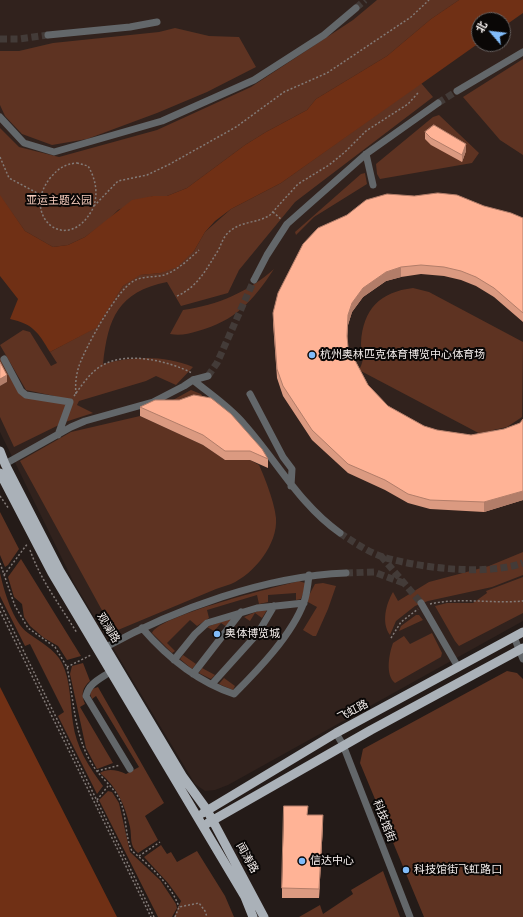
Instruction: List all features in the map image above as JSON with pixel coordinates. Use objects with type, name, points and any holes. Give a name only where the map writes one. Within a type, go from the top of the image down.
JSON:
[{"type":"main road","name":"观澜路","points":[[0,451],[5,464],[60,571],[183,777],[207,810]]},
{"type":"main road","name":"观澜路","points":[[0,473],[52,573],[197,816]]},
{"type":"main road","name":"飞虹路","points":[[197,816],[336,733],[523,632]]},
{"type":"main road","points":[[203,826],[343,745],[521,649]]},
{"type":"main road","name":"闻涛路","points":[[207,810],[264,917]]},
{"type":"main road","name":"闻涛路","points":[[197,816],[244,897],[253,917]]},
{"type":"street","points":[[0,118],[24,143],[54,152],[162,121],[254,80],[324,35],[356,8]]},
{"type":"street","points":[[48,35],[130,27],[157,22]]},
{"type":"street","points":[[458,91],[523,52]]},
{"type":"street","points":[[254,280],[267,254],[287,224],[366,154],[438,103]]},
{"type":"street","points":[[366,154],[373,185]]},
{"type":"street","points":[[4,359],[21,391],[26,395],[70,402],[58,435]]},
{"type":"street","points":[[5,464],[85,421],[153,402],[193,380],[205,377]]},
{"type":"street","points":[[193,380],[244,424],[291,486],[326,523],[340,533]]},
{"type":"street","points":[[250,394],[283,457],[292,469],[291,486]]},
{"type":"street","points":[[106,647],[177,612],[244,591],[309,575],[346,573]]},
{"type":"street","points":[[142,628],[174,660],[193,674],[234,694],[259,669],[283,639],[304,603],[309,575]]},
{"type":"street","points":[[174,660],[195,634],[207,623],[241,612],[274,606],[304,603]]},
{"type":"street","points":[[422,604],[458,667]]},
{"type":"street","points":[[212,684],[258,633],[274,606]]},
{"type":"street","points":[[193,674],[241,612]]},
{"type":"street","points":[[514,637],[521,649],[523,659]]},
{"type":"street","points":[[110,672],[92,684],[86,696],[130,769]]},
{"type":"street","name":"科技馆街","points":[[336,733],[343,745],[410,917]]},
{"type":"path","points":[[94,206],[94,175],[88,166],[77,163],[67,164],[58,169],[44,186],[41,195],[41,215],[48,225],[64,231],[73,230],[83,223],[94,206],[118,181],[147,174],[170,164],[236,127],[284,92],[327,73],[411,17],[429,0]]},
{"type":"path","points":[[177,296],[194,286],[204,274],[226,235],[236,227],[251,221],[265,218],[273,212],[298,184],[329,166],[366,131],[403,107],[418,94]]},
{"type":"path","points":[[0,157],[9,178],[41,195]]},
{"type":"path","points":[[273,212],[287,224]]},
{"type":"path","points":[[76,394],[79,366],[105,315],[120,293],[132,282],[140,278],[164,275],[179,268],[199,250]]},
{"type":"path","points":[[70,402],[86,379],[103,364],[119,360],[152,358],[177,365],[205,377]]},
{"type":"path","points":[[4,576],[28,543]]},
{"type":"path","points":[[0,563],[14,606],[28,628],[54,647],[66,667],[80,741],[97,771],[121,802],[128,828],[130,845],[175,896],[179,907],[176,917]]},
{"type":"path","points":[[391,638],[401,622],[422,604],[443,601],[523,601]]},
{"type":"path","points":[[0,604],[154,917]]},
{"type":"path","points":[[0,611],[151,917]]},
{"type":"path","points":[[66,667],[91,655]]},
{"type":"path","points":[[97,771],[120,765]]},
{"type":"path","points":[[97,800],[108,785]]},
{"type":"path","points":[[139,856],[160,842]]},
{"type":"path","points":[[179,907],[199,903],[205,911],[207,917]]},
{"type":"shaded area","points":[[0,0],[523,0],[523,621],[228,785],[215,790],[205,791],[195,784],[74,583],[0,432]]},
{"type":"shaded area","points":[[459,0],[523,0],[523,13],[511,21],[511,12],[471,12],[471,49],[281,183],[231,209],[215,221],[205,232],[194,251],[177,267],[161,273],[140,275],[123,286],[96,328],[50,352],[42,339],[30,326],[10,319],[18,299],[0,276],[0,195],[25,231],[53,247],[68,245],[85,237],[132,200],[153,196],[167,196],[187,188],[245,145],[307,110],[316,99],[387,56],[431,19]]},
{"type":"shaded area","points":[[0,687],[117,917],[0,917]]},
{"type":"green space","name":"亚运主题公园","points":[[377,0],[459,0],[431,19],[387,56],[316,99],[307,110],[245,145],[187,188],[167,196],[153,196],[118,210],[108,220],[85,237],[68,245],[53,247],[25,231],[0,196],[0,128],[19,147],[59,157],[157,130],[251,87],[353,20]]},
{"type":"green space","points":[[175,28],[209,36],[239,37],[256,67],[207,92],[157,113],[87,139],[52,145],[22,134],[5,116],[0,105],[0,51],[19,51],[53,43],[159,32]]},
{"type":"green space","points":[[523,59],[523,155],[500,140],[463,97]]},
{"type":"green space","points":[[421,83],[433,97],[295,202],[239,270],[228,293],[181,306],[167,282],[137,293],[127,300],[118,310],[108,333],[103,364],[125,359],[148,358],[171,360],[193,367],[176,385],[156,376],[146,381],[79,401],[77,405],[93,413],[65,422],[14,447],[0,417],[0,386],[7,382],[0,369],[0,358],[20,392],[59,397],[26,390],[0,345],[23,330],[30,332],[51,366],[57,363],[50,352],[95,328],[123,286],[139,275],[161,273],[194,251],[205,232],[231,209],[281,183]]},
{"type":"green space","points":[[439,115],[479,153],[472,163],[380,179],[377,174],[376,164],[433,117]]},
{"type":"green space","points":[[365,173],[367,184],[314,217],[296,235],[295,232],[361,174]]},
{"type":"green space","points":[[274,269],[250,300],[223,322],[198,331],[177,335],[170,334],[183,310],[208,305],[232,296],[254,284]]},
{"type":"green space","points":[[413,288],[429,292],[523,342],[522,417],[507,427],[493,430],[488,438],[359,370],[363,359],[361,343],[362,331],[365,321],[375,304],[391,294],[401,290]]},
{"type":"green space","points":[[191,390],[201,394],[211,407],[155,410]]},
{"type":"green space","points":[[140,416],[203,445],[225,460],[250,460],[259,465],[274,506],[276,528],[269,548],[263,557],[256,566],[240,579],[118,630],[115,634],[20,461],[71,432]]},
{"type":"green space","points":[[0,512],[19,549],[5,567],[0,555]]},
{"type":"green space","points":[[523,552],[523,575],[492,587],[428,601],[415,606],[396,621],[390,635],[387,630],[385,619],[388,602],[393,592],[398,601],[429,582],[489,566]]},
{"type":"green space","points":[[21,559],[81,656],[67,660],[58,646],[44,638],[30,626],[24,617],[22,604],[14,597],[8,577]]},
{"type":"green space","points":[[0,573],[10,606],[18,622],[28,633],[51,650],[62,663],[69,685],[73,723],[77,740],[88,764],[103,786],[97,794],[58,716],[64,712],[30,644],[25,646],[0,596]]},
{"type":"green space","points":[[523,577],[523,613],[459,646],[435,606],[447,603],[473,603],[487,593],[486,591]]},
{"type":"green space","points":[[299,581],[305,583],[305,588],[301,599],[296,600],[296,593],[268,595],[268,602],[259,604],[257,595],[207,610],[209,618],[197,626],[190,620],[167,643],[175,651],[172,653],[152,633],[160,626],[175,618],[196,610],[244,595]]},
{"type":"green space","points":[[323,583],[336,586],[316,636],[313,636],[303,630],[317,607],[306,601],[315,584]]},
{"type":"green space","points":[[267,610],[262,618],[255,613],[250,621],[244,617],[258,611]]},
{"type":"green space","points":[[416,615],[419,615],[423,620],[399,631],[401,626]]},
{"type":"green space","points":[[234,617],[227,627],[221,623],[214,631],[207,627]]},
{"type":"green space","points":[[432,633],[442,653],[441,657],[395,683],[389,670],[389,658],[393,643],[404,636],[410,644]]},
{"type":"green space","points":[[183,655],[196,664],[192,669],[180,659]]},
{"type":"green space","points":[[83,663],[90,681],[85,686],[83,691],[85,704],[80,707],[113,763],[97,769],[86,748],[70,674],[72,666]]},
{"type":"green space","points":[[202,668],[215,675],[211,679],[199,673]]},
{"type":"green space","points":[[507,671],[517,673],[523,679],[523,917],[424,917],[360,763],[363,749]]},
{"type":"green space","points":[[224,678],[235,686],[233,690],[219,684]]},
{"type":"green space","points":[[98,687],[164,803],[145,816],[158,840],[138,853],[132,844],[128,819],[120,797],[106,778],[100,773],[106,770],[113,770],[126,774],[139,767],[96,696],[92,699],[90,694],[92,689]]},
{"type":"green space","points":[[108,791],[112,792],[119,803],[130,852],[160,880],[176,904],[177,908],[172,917],[158,917],[99,800]]},
{"type":"green space","points":[[161,845],[167,854],[171,852],[177,862],[197,851],[225,896],[234,917],[174,917],[181,901],[168,883],[144,857]]},
{"type":"green space","points":[[383,871],[400,917],[299,917],[320,905],[323,914],[353,894],[351,890]]},
{"type":"building","points":[[434,125],[466,144],[462,155],[431,138],[425,132]]},
{"type":"building","name":"杭州奥林匹克体育博览中心体育场","points":[[438,193],[457,195],[484,206],[511,213],[523,218],[523,313],[494,288],[476,277],[461,271],[444,267],[421,265],[401,267],[386,272],[363,288],[352,303],[348,315],[348,347],[368,385],[388,406],[424,426],[437,430],[471,435],[504,429],[520,423],[523,419],[523,491],[484,502],[430,500],[408,494],[385,480],[348,464],[312,430],[283,386],[277,369],[273,313],[278,293],[303,244],[318,228],[347,215],[366,200],[387,194],[414,196]]},
{"type":"building","points":[[0,362],[7,375],[0,379]]},
{"type":"building","points":[[194,395],[211,398],[231,414],[262,449],[268,459],[250,451],[225,451],[203,435],[140,407],[155,400],[179,400]]},
{"type":"building","name":"信达中心","points":[[284,806],[308,806],[307,815],[323,815],[319,889],[282,888]]},
{"type":"tunnel","points":[[356,8],[365,0]]},
{"type":"tunnel","points":[[0,39],[19,39],[48,35]]},
{"type":"tunnel","points":[[438,103],[457,91]]},
{"type":"tunnel","points":[[208,376],[217,363],[254,280]]},
{"type":"tunnel","points":[[340,533],[377,555],[415,564],[472,570],[508,567],[523,563]]},
{"type":"tunnel","points":[[381,556],[421,603]]},
{"type":"tunnel","points":[[346,573],[374,572],[406,584]]},
{"type":"place","name":"杭州奥林匹克体育博览中心体育场","points":[[312,355]]},
{"type":"place","name":"奥体博览城","points":[[217,634]]},
{"type":"place","name":"信达中心","points":[[302,861]]},
{"type":"place","name":"科技馆街飞虹路口","points":[[406,870]]}]
